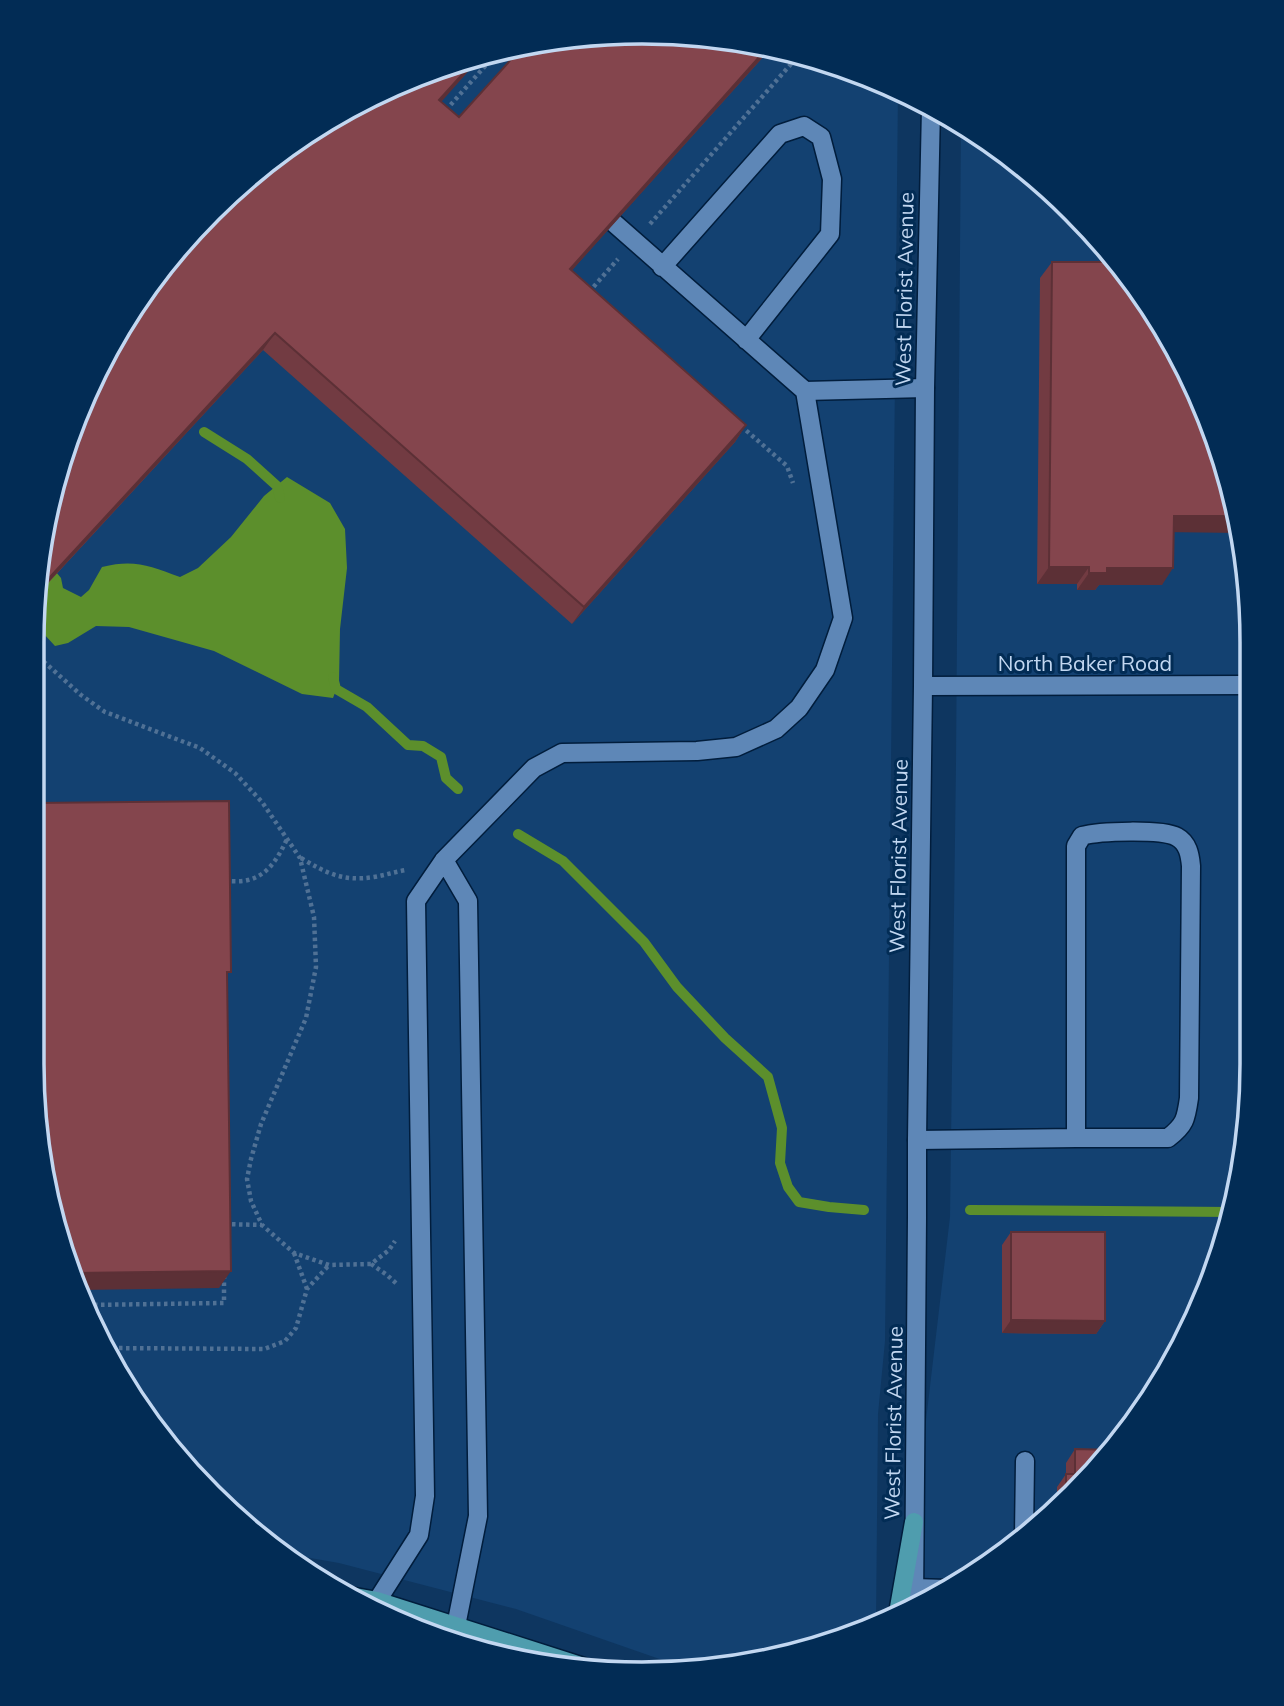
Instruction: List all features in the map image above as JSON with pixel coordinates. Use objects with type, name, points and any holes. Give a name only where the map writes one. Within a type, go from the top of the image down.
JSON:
[{"type":"main road","points":[[900,1604],[914,1522]]},
{"type":"main road","points":[[457,1633],[517,1649]]},
{"type":"street","name":"West Florist Avenue","points":[[914,1596],[925,388],[931,118]]},
{"type":"street","points":[[662,267],[780,134],[804,126],[821,137],[832,179],[830,234],[746,340]]},
{"type":"street","points":[[378,1601],[419,1535],[425,1496],[416,901],[444,860],[534,768],[562,753],[696,751],[736,747],[776,729],[799,708],[825,670],[843,618],[805,391],[614,223]]},
{"type":"street","points":[[805,391],[925,388]]},
{"type":"street","name":"North Baker Road","points":[[923,686],[1240,685]]},
{"type":"street","points":[[917,1140],[1168,1138],[1180,1129],[1186,1118],[1189,1098],[1191,866],[1189,850],[1180,838],[1164,833],[1093,832],[1082,836],[1076,846],[1076,1138]]},
{"type":"street","points":[[444,860],[468,901],[478,1516],[453,1632]]},
{"type":"street","points":[[1024,1524],[1025,1461]]},
{"type":"path","points":[[589,293],[792,63]]},
{"type":"path","points":[[443,114],[487,64]]},
{"type":"path","points":[[220,881],[249,880],[265,873],[278,857],[287,838]]},
{"type":"path","points":[[300,858],[327,873],[346,878],[373,877],[411,869]]},
{"type":"path","points":[[223,1224],[262,1225]]},
{"type":"path","points":[[293,1253],[307,1289]]},
{"type":"path","points":[[371,1264],[405,1292]]},
{"type":"path","points":[[116,1348],[264,1349],[285,1341],[296,1328],[307,1289],[329,1265]]},
{"type":"path","points":[[94,1305],[224,1303],[224,1277]]},
{"type":"shaded area","points":[[642,44],[681,45],[759,55],[834,75],[898,101],[885,1341],[878,1414],[876,1615],[834,1631],[759,1651],[666,1661],[516,1609],[339,1563],[304,1557],[278,1539],[219,1487],[167,1428],[124,1363],[89,1293],[64,1219],[49,1142],[44,1064],[44,642],[50,556],[139,320],[167,278],[219,219],[278,167],[377,105],[450,75],[525,55],[603,45]]},
{"type":"shaded area","points":[[961,137],[1006,167],[1036,192],[1065,219],[1117,278],[1179,377],[1209,450],[1220,487],[1229,525],[1239,603],[1239,1103],[1229,1181],[1209,1256],[1179,1329],[1139,1396],[1092,1458],[1036,1514],[974,1561],[914,1597],[914,1522],[950,1217]]},
{"type":"shaded area","points":[[287,477],[330,503],[345,529],[347,568],[340,629],[339,682],[333,698],[302,694],[214,651],[129,627],[96,626],[68,643],[55,646],[44,634],[49,564],[61,578],[63,588],[81,597],[89,590],[102,567],[133,564],[180,577],[198,568],[231,537],[264,496]]},
{"type":"building","points":[[642,44],[681,45],[761,55],[570,269],[746,425],[584,607],[275,333],[47,580],[55,525],[64,487],[89,413],[124,343],[167,278],[192,248],[248,192],[310,145],[377,105],[466,70],[439,100],[459,117],[512,58],[525,55],[603,45]]},
{"type":"building","points":[[1052,262],[1104,262],[1139,310],[1179,377],[1209,450],[1227,516],[1174,516],[1173,568],[1107,568],[1107,573],[1089,573],[1089,567],[1049,567]]},
{"type":"building","points":[[229,801],[231,972],[227,972],[231,1271],[81,1273],[55,1181],[45,1103],[44,803]]},
{"type":"building","points":[[1011,1232],[1105,1232],[1105,1321],[1011,1320]]},
{"type":"building","points":[[1075,1449],[1099,1450],[1066,1486],[1066,1474],[1075,1474]]},
{"type":"waterway","points":[[204,432],[247,459],[277,486],[280,498]]},
{"type":"waterway","points":[[333,677],[336,689],[367,707],[408,745],[423,746],[441,757],[446,778],[458,789]]},
{"type":"waterway","points":[[518,834],[563,861],[644,942],[677,987],[725,1038],[768,1077],[782,1128],[780,1163],[788,1187],[799,1202],[864,1210]]},
{"type":"waterway","points":[[970,1210],[1222,1212]]}]
